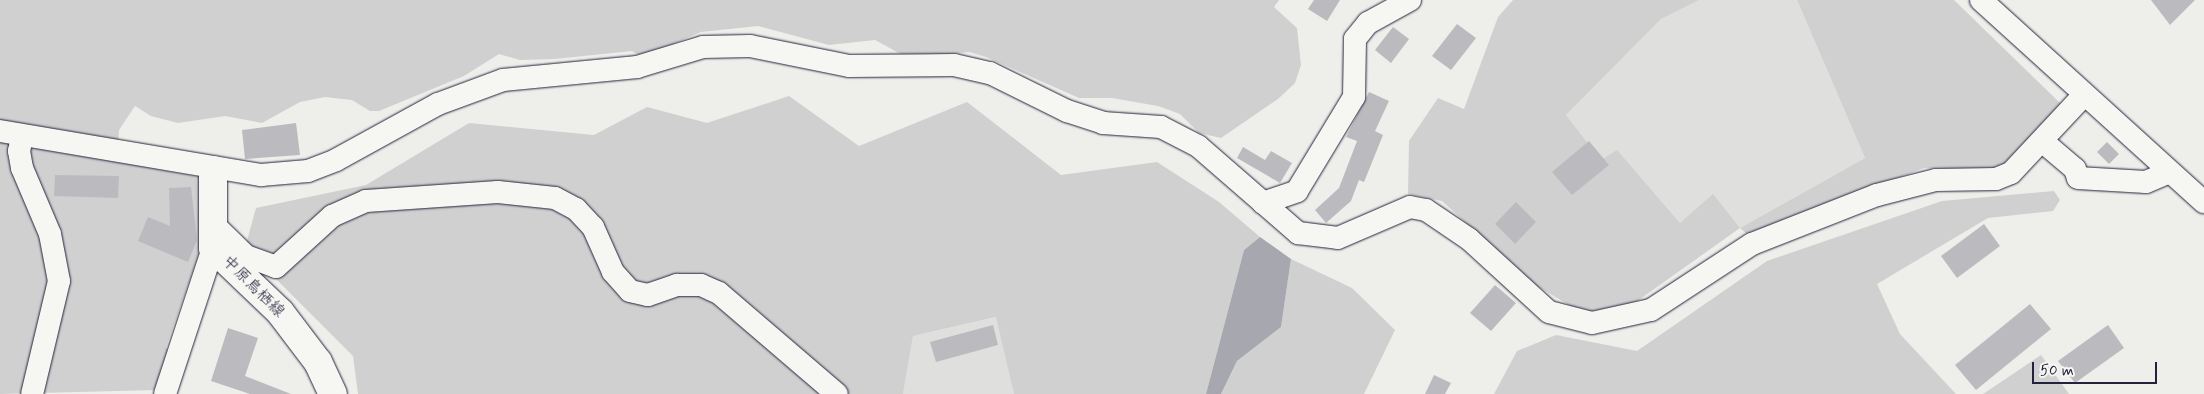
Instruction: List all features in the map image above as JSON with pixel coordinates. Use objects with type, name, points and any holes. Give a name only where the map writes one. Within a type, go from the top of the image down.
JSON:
[{"type":"main road","points":[[212,234],[213,170]]},
{"type":"main road","name":"中原鳥栖線","points":[[212,234],[280,312],[318,362],[333,394]]},
{"type":"street","points":[[1263,203],[1297,191],[1354,97],[1355,39],[1368,23],[1410,0]]},
{"type":"street","points":[[1981,0],[2204,202]]},
{"type":"street","points":[[0,131],[22,137],[213,170],[261,175],[308,171],[468,90],[503,80],[637,67],[728,44],[849,66],[954,65],[990,73],[1067,111],[1103,123],[1161,127],[1198,146],[1298,233],[1317,238],[1338,238],[1410,207],[1426,210],[1469,239],[1549,312],[1592,323],[1613,322],[1651,310],[1718,265],[1784,230],[1911,184],[1996,179],[2016,168],[2084,95]]},
{"type":"street","points":[[22,137],[19,151],[22,168],[50,234],[59,281],[32,394]]},
{"type":"street","points":[[2042,141],[2074,169],[2078,178],[2146,182],[2170,172]]},
{"type":"street","points":[[165,394],[212,234],[246,256],[276,267],[332,216],[366,201],[498,192],[555,198],[576,209],[593,227],[613,272],[630,291],[648,295],[677,285],[693,285],[719,293],[837,394]]},
{"type":"shaded area","points":[[0,0],[1279,0],[1274,7],[1297,28],[1301,65],[1295,83],[1278,99],[1221,138],[1199,133],[1180,114],[1158,106],[1112,98],[1079,98],[986,57],[969,52],[908,58],[875,40],[829,45],[758,26],[701,32],[642,57],[632,51],[555,59],[520,60],[499,54],[464,76],[379,111],[370,111],[352,100],[325,97],[300,102],[262,123],[225,116],[178,123],[151,116],[135,106],[119,130],[117,161],[205,178],[203,243],[166,347],[169,352],[156,390],[0,394]]},
{"type":"shaded area","points":[[1513,0],[1699,0],[1661,19],[1566,115],[1601,160],[1617,150],[1680,223],[1713,194],[1740,228],[1619,314],[1579,311],[1532,283],[1442,201],[1408,194],[1409,141],[1438,98],[1464,109],[1498,17]]},
{"type":"shaded area","points":[[1699,0],[1797,0],[1865,158],[1740,228],[1680,223],[1617,151],[1601,160],[1566,115],[1661,19]]},
{"type":"shaded area","points":[[1797,0],[1954,0],[2061,104],[2000,171],[1924,168],[1748,235],[1740,228],[1865,158]]},
{"type":"shaded area","points":[[789,96],[859,146],[967,102],[1061,175],[1157,162],[1219,202],[1260,237],[1244,250],[1206,394],[1014,394],[996,317],[913,336],[903,394],[358,394],[353,356],[245,248],[256,208],[366,185],[469,123],[594,135],[647,107],[707,123]]},
{"type":"shaded area","points":[[2054,191],[2060,200],[2053,211],[1988,218],[1877,284],[1900,334],[1956,394],[1494,394],[1517,351],[1556,335],[1637,351],[1767,261],[1942,201]]},
{"type":"shaded area","points":[[1260,237],[1291,259],[1281,327],[1237,361],[1221,394],[1206,394],[1244,250]]},
{"type":"shaded area","points":[[1291,259],[1352,288],[1395,330],[1364,394],[1221,394],[1237,361],[1281,327]]},
{"type":"shaded area","points":[[997,317],[1014,394],[903,394],[913,336]]},
{"type":"shaded area","points":[[2041,355],[2069,394],[1983,394]]},
{"type":"building","points":[[1314,0],[1340,0],[1327,21],[1308,9]]},
{"type":"building","points":[[2151,0],[2195,0],[2170,25]]},
{"type":"building","points":[[1457,24],[1476,38],[1451,70],[1432,56]]},
{"type":"building","points":[[1393,27],[1409,39],[1391,63],[1375,50]]},
{"type":"building","points":[[1369,92],[1389,101],[1375,131],[1383,135],[1364,182],[1359,180],[1351,201],[1326,223],[1315,210],[1339,188],[1357,141],[1346,137]]},
{"type":"building","points":[[296,123],[300,155],[245,159],[242,130]]},
{"type":"building","points":[[1589,141],[1609,165],[1572,195],[1552,172]]},
{"type":"building","points":[[2107,142],[2119,154],[2109,164],[2097,152]]},
{"type":"building","points":[[1243,147],[1265,160],[1271,151],[1292,163],[1280,183],[1237,158]]},
{"type":"building","points":[[55,175],[119,176],[118,198],[54,196]]},
{"type":"building","points":[[191,187],[197,240],[188,262],[138,241],[148,217],[170,226],[169,188]]},
{"type":"building","points":[[1516,202],[1536,222],[1515,244],[1495,224]]},
{"type":"building","points":[[1984,224],[2000,246],[1957,278],[1941,256]]},
{"type":"building","points":[[1495,285],[1516,303],[1491,331],[1470,313]]},
{"type":"building","points":[[2030,304],[2051,329],[1976,390],[1955,365]]},
{"type":"building","points":[[993,325],[998,345],[936,362],[930,342]]},
{"type":"building","points":[[2108,325],[2124,348],[2075,383],[2058,361]]},
{"type":"building","points":[[228,328],[258,338],[245,376],[291,394],[250,394],[211,381]]},
{"type":"building","points":[[1434,375],[1451,383],[1445,394],[1425,394]]}]
